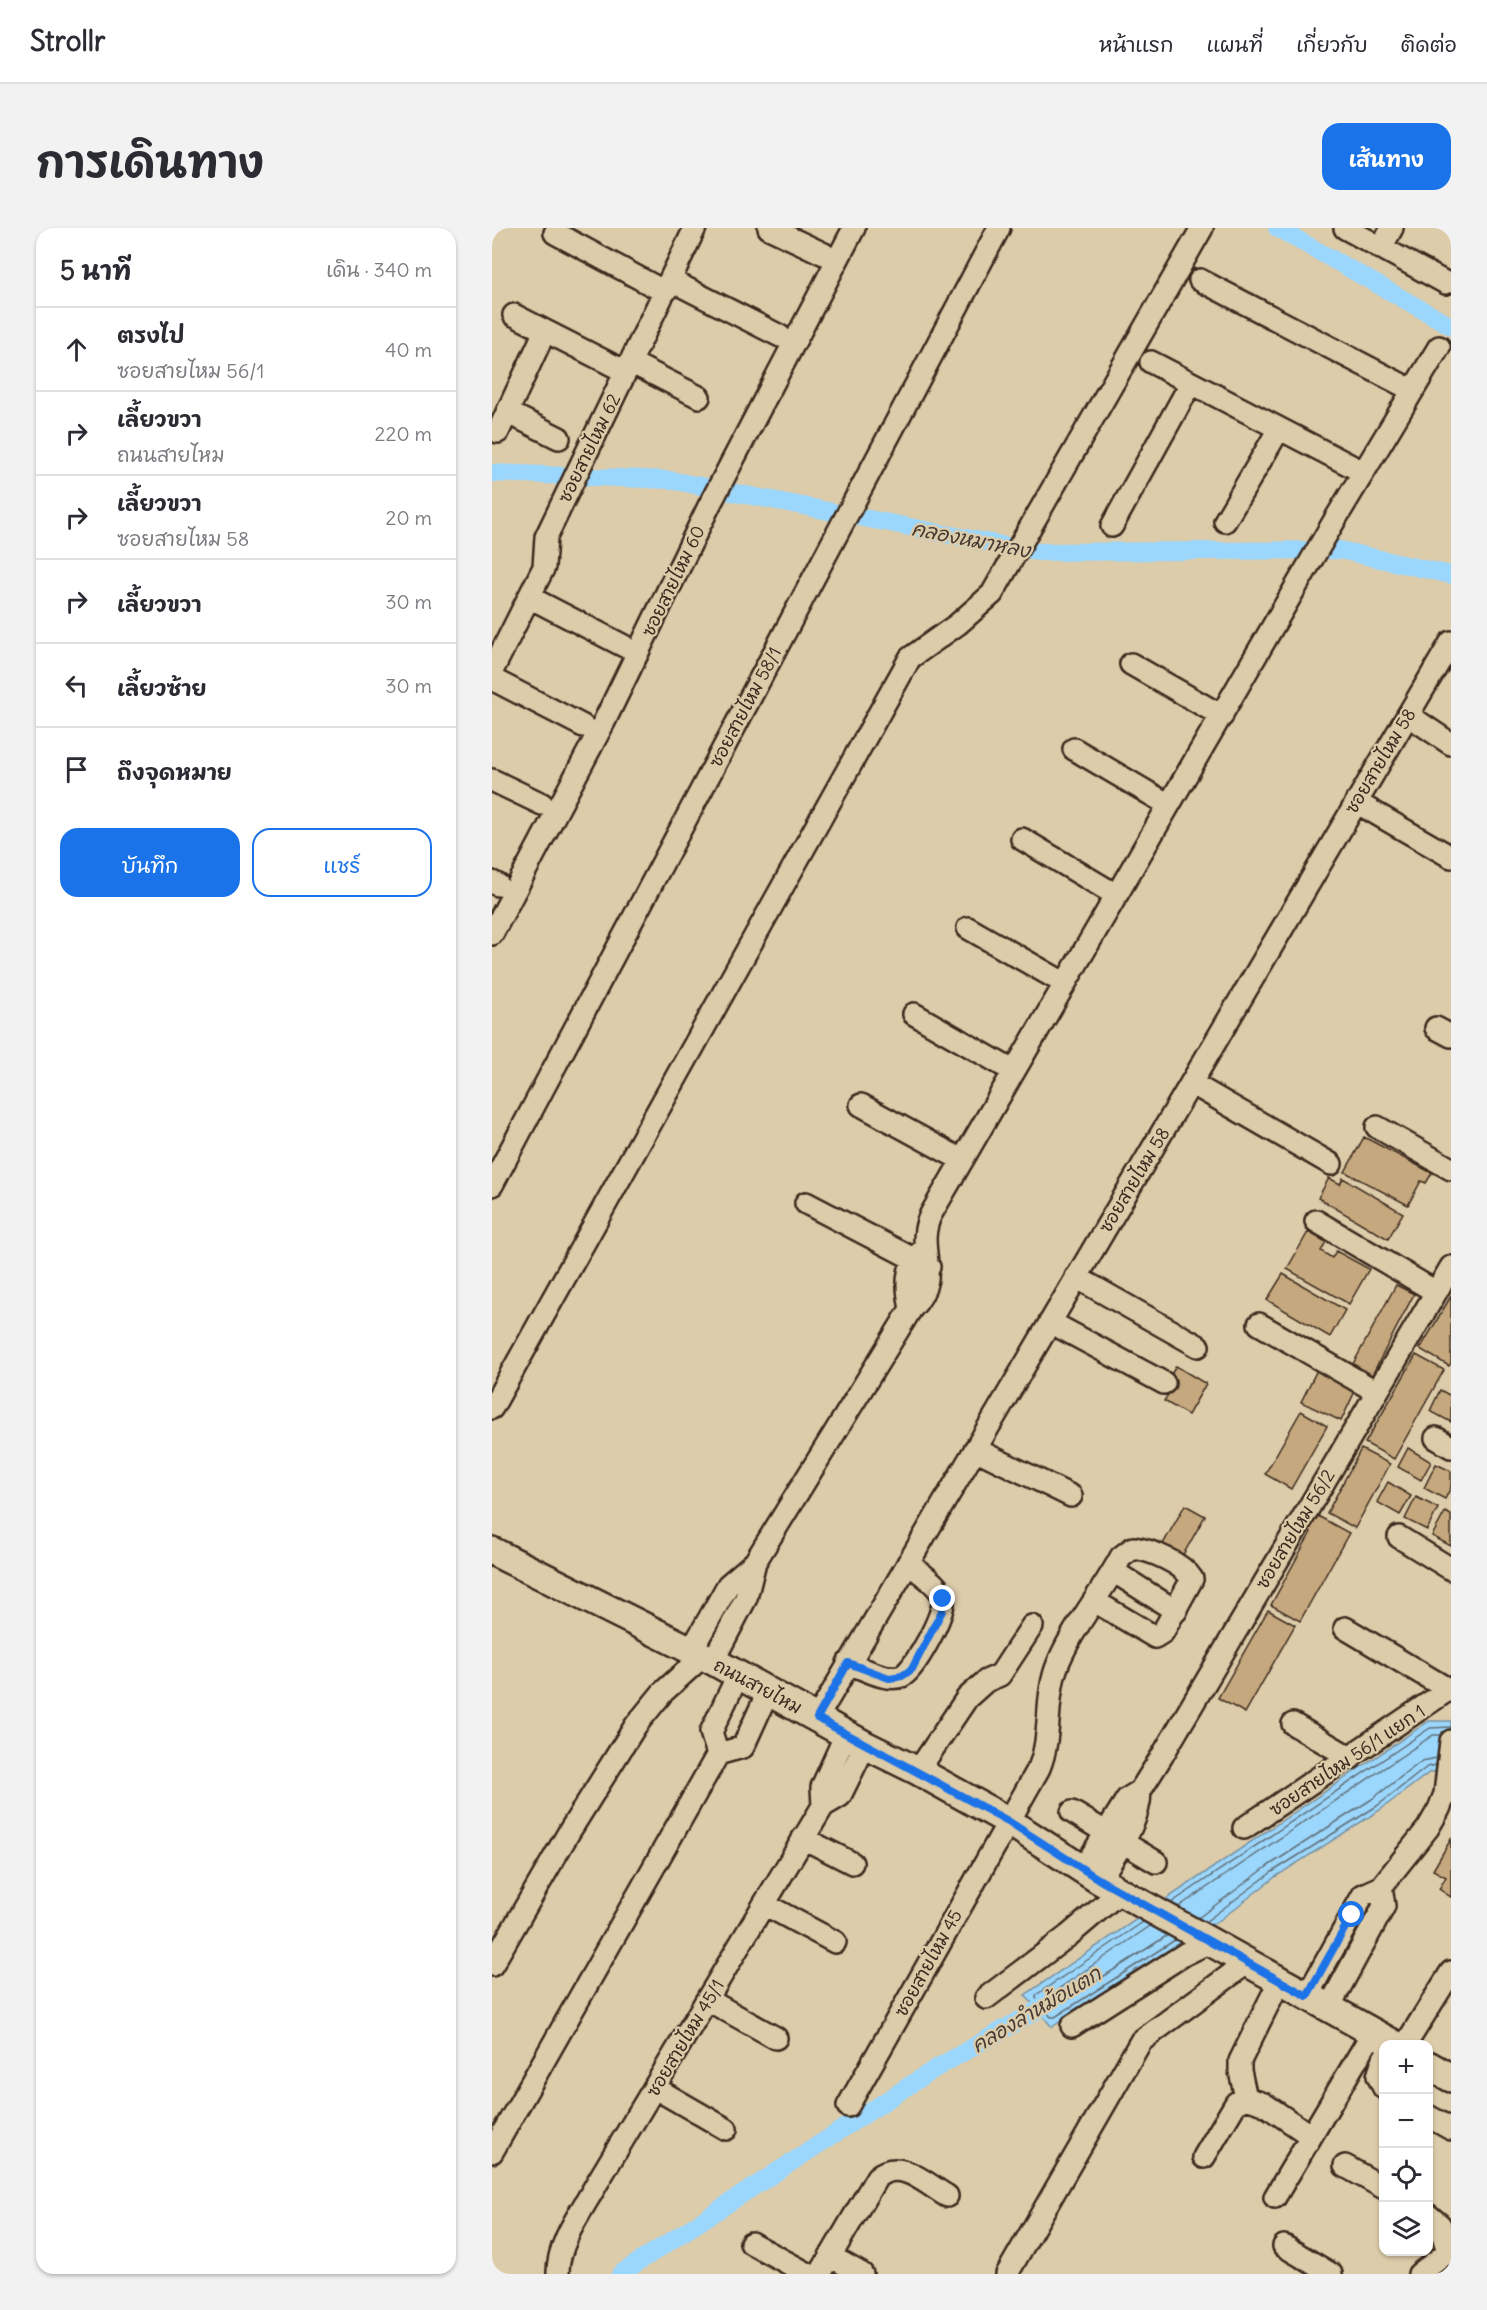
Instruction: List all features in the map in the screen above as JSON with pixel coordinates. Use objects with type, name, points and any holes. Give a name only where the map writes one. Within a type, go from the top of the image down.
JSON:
[{"type":"main road","name":"ถนนสายไหม","points":[[492,1551],[702,1656],[918,1771],[1008,1821],[1111,1886],[1383,2040]]},
{"type":"main road","points":[[1433,2068],[1451,2078]]},
{"type":"street","name":"ซอยสายไหม 62","points":[[492,671],[544,567],[546,537],[695,228]]},
{"type":"street","points":[[769,228],[824,254]]},
{"type":"street","name":"ซอยสายไหม 60","points":[[492,934],[604,722],[709,506],[854,228]]},
{"type":"street","name":"ซอยสายไหม 58/1","points":[[492,1185],[999,228]]},
{"type":"street","points":[[492,1408],[910,658],[958,624],[992,594],[1202,228]]},
{"type":"street","points":[[1344,228],[1446,283]]},
{"type":"street","points":[[1381,248],[1392,228]]},
{"type":"street","points":[[555,233],[780,336]]},
{"type":"street","points":[[1200,280],[1412,390]]},
{"type":"street","points":[[514,315],[628,367],[699,396]]},
{"type":"street","points":[[498,432],[546,331]]},
{"type":"street","points":[[492,1965],[569,1832],[636,1725],[663,1692],[702,1656],[746,1598],[755,1562],[911,1309],[926,1289],[922,1259],[927,1220],[1333,523],[1439,347]]},
{"type":"street","points":[[1151,362],[1363,472]]},
{"type":"street","points":[[1112,526],[1191,383]]},
{"type":"street","points":[[507,412],[559,438]]},
{"type":"street","points":[[1225,521],[1279,429]]},
{"type":"street","points":[[529,597],[624,646]]},
{"type":"street","name":"ซอยสายไหม 58","points":[[817,1718],[1451,642]]},
{"type":"street","points":[[1131,664],[1222,716]]},
{"type":"street","points":[[492,679],[583,726]]},
{"type":"street","points":[[1408,715],[1451,744]]},
{"type":"street","points":[[1074,749],[1169,805]]},
{"type":"street","points":[[492,780],[542,804]]},
{"type":"street","points":[[1356,802],[1451,857]]},
{"type":"street","points":[[1022,839],[1116,895]]},
{"type":"street","points":[[968,928],[1064,983]]},
{"type":"street","points":[[914,1014],[1013,1071]]},
{"type":"street","points":[[1191,1083],[1330,1164]]},
{"type":"street","points":[[861,1105],[962,1160]]},
{"type":"street","points":[[1377,1126],[1451,1169]]},
{"type":"street","points":[[806,1203],[922,1259]]},
{"type":"street","points":[[1316,1221],[1436,1292]]},
{"type":"street","name":"ซอยสายไหม 56/2","points":[[986,1998],[1068,1936],[1111,1886],[1115,1836],[1140,1806],[1140,1791],[1451,1267]]},
{"type":"street","points":[[1076,1277],[1198,1346]]},
{"type":"street","points":[[1050,1322],[1164,1383]]},
{"type":"street","points":[[1259,1324],[1377,1392]]},
{"type":"street","points":[[975,1449],[1071,1496]]},
{"type":"street","points":[[1399,1537],[1451,1569]]},
{"type":"street","name":"ซอยสายไหม 45","points":[[848,2106],[1045,1753],[1047,1713],[1055,1671],[1063,1652],[1096,1602],[1126,1550],[1146,1549],[1184,1571],[1192,1583],[1176,1611]]},
{"type":"street","points":[[848,1663],[889,1678],[902,1676],[912,1669],[942,1611],[943,1599],[938,1589],[908,1563]]},
{"type":"street","points":[[1096,1602],[1155,1637],[1160,1636],[1176,1611],[1113,1571]]},
{"type":"street","points":[[918,1771],[966,1698],[986,1682],[1000,1675],[1032,1626]]},
{"type":"street","name":"ซอยสายไหม 56/1 แยก 1","points":[[1244,1828],[1450,1691],[1345,1628]]},
{"type":"street","points":[[718,1754],[711,1732],[738,1675]]},
{"type":"street","points":[[492,2152],[718,1754],[742,1747],[768,1692]]},
{"type":"street","points":[[1293,1724],[1351,1758]]},
{"type":"street","name":"ซอยสายไหม 45/1","points":[[558,2274],[558,2265],[565,2242],[597,2183],[823,1806],[840,1796],[855,1739]]},
{"type":"street","points":[[1318,2002],[1384,1906],[1381,1887],[1428,1828],[1445,1794],[1451,1741]]},
{"type":"street","points":[[1072,1812],[1156,1862]]},
{"type":"street","points":[[803,1838],[852,1863]]},
{"type":"street","points":[[764,1904],[836,1942]]},
{"type":"street","points":[[1072,2026],[1208,1939]]},
{"type":"street","points":[[1007,2274],[1141,2041],[1248,1962]]},
{"type":"street","points":[[1393,2040],[1451,1972]]},
{"type":"street","points":[[1246,2098],[1240,2061],[1280,1980]]},
{"type":"street","points":[[708,2001],[776,2038]]},
{"type":"street","points":[[1275,2197],[1311,2136],[1379,2057]]},
{"type":"street","points":[[654,2088],[726,2129]]},
{"type":"street","points":[[1204,2157],[1236,2103],[1246,2098],[1264,2104],[1311,2136]]},
{"type":"street","points":[[1433,2119],[1451,2129]]},
{"type":"street","points":[[1346,2166],[1379,2186]]},
{"type":"street","points":[[862,2274],[825,2265],[877,2177],[892,2168],[903,2170],[947,2196]]},
{"type":"street","points":[[1419,2274],[1450,2250],[1440,2223]]},
{"type":"street","points":[[751,2242],[808,2274]]},
{"type":"street","points":[[1284,2246],[1331,2274]]},
{"type":"water","points":[[1429,1721],[1451,1721],[1451,1771],[1430,1772],[1380,1810],[1275,1877],[1220,1920],[1133,1972],[1052,2027],[1025,1995]]},
{"type":"building","points":[[1364,1137],[1432,1173],[1426,1183],[1421,1181],[1408,1205],[1345,1172]]},
{"type":"building","points":[[1329,1178],[1340,1184],[1343,1178],[1403,1213],[1388,1239],[1318,1198]]},
{"type":"building","points":[[1308,1232],[1326,1242],[1321,1251],[1332,1258],[1336,1251],[1369,1269],[1349,1304],[1287,1269]]},
{"type":"building","points":[[1283,1274],[1345,1310],[1330,1337],[1267,1300]]},
{"type":"building","points":[[1396,1285],[1414,1294],[1372,1375],[1353,1364]]},
{"type":"building","points":[[1451,1296],[1451,1363],[1449,1366],[1420,1349]]},
{"type":"building","points":[[1416,1355],[1444,1370],[1394,1459],[1365,1443]]},
{"type":"building","points":[[1176,1366],[1206,1384],[1188,1415],[1164,1401],[1174,1385],[1167,1381]]},
{"type":"building","points":[[1317,1370],[1356,1389],[1341,1421],[1301,1402]]},
{"type":"building","points":[[1440,1390],[1451,1396],[1451,1422],[1430,1411]]},
{"type":"building","points":[[1301,1411],[1327,1426],[1291,1489],[1265,1474]]},
{"type":"building","points":[[1408,1448],[1431,1462],[1421,1480],[1398,1467]]},
{"type":"building","points":[[1361,1449],[1390,1464],[1355,1528],[1327,1513]]},
{"type":"building","points":[[1436,1464],[1451,1471],[1451,1487],[1445,1499],[1424,1488]]},
{"type":"building","points":[[1388,1482],[1411,1496],[1400,1515],[1377,1502]]},
{"type":"building","points":[[1416,1497],[1438,1508],[1427,1530],[1405,1519]]},
{"type":"building","points":[[1185,1505],[1205,1516],[1183,1555],[1163,1544]]},
{"type":"building","points":[[1445,1512],[1451,1515],[1451,1546],[1432,1536]]},
{"type":"building","points":[[1316,1515],[1349,1533],[1300,1621],[1271,1605],[1311,1532],[1308,1530]]},
{"type":"building","points":[[1268,1610],[1295,1625],[1245,1713],[1218,1698]]},
{"type":"building","points":[[1451,1839],[1451,1897],[1439,1889],[1446,1877],[1433,1870]]},
{"type":"waterway","points":[[1277,228],[1451,326]]},
{"type":"waterway","name":"คลองหมาหลง","points":[[492,473],[670,480],[1037,552],[1340,550],[1451,575]]},
{"type":"waterway","name":"คลองลำหม้อแตก","points":[[620,2274],[933,2070],[1058,1998]]},
{"type":"route","points":[[943,1599],[942,1611],[912,1669],[902,1676],[889,1678],[848,1663],[817,1718],[1008,1821],[1100,1880],[1307,1996],[1352,1915]]}]
